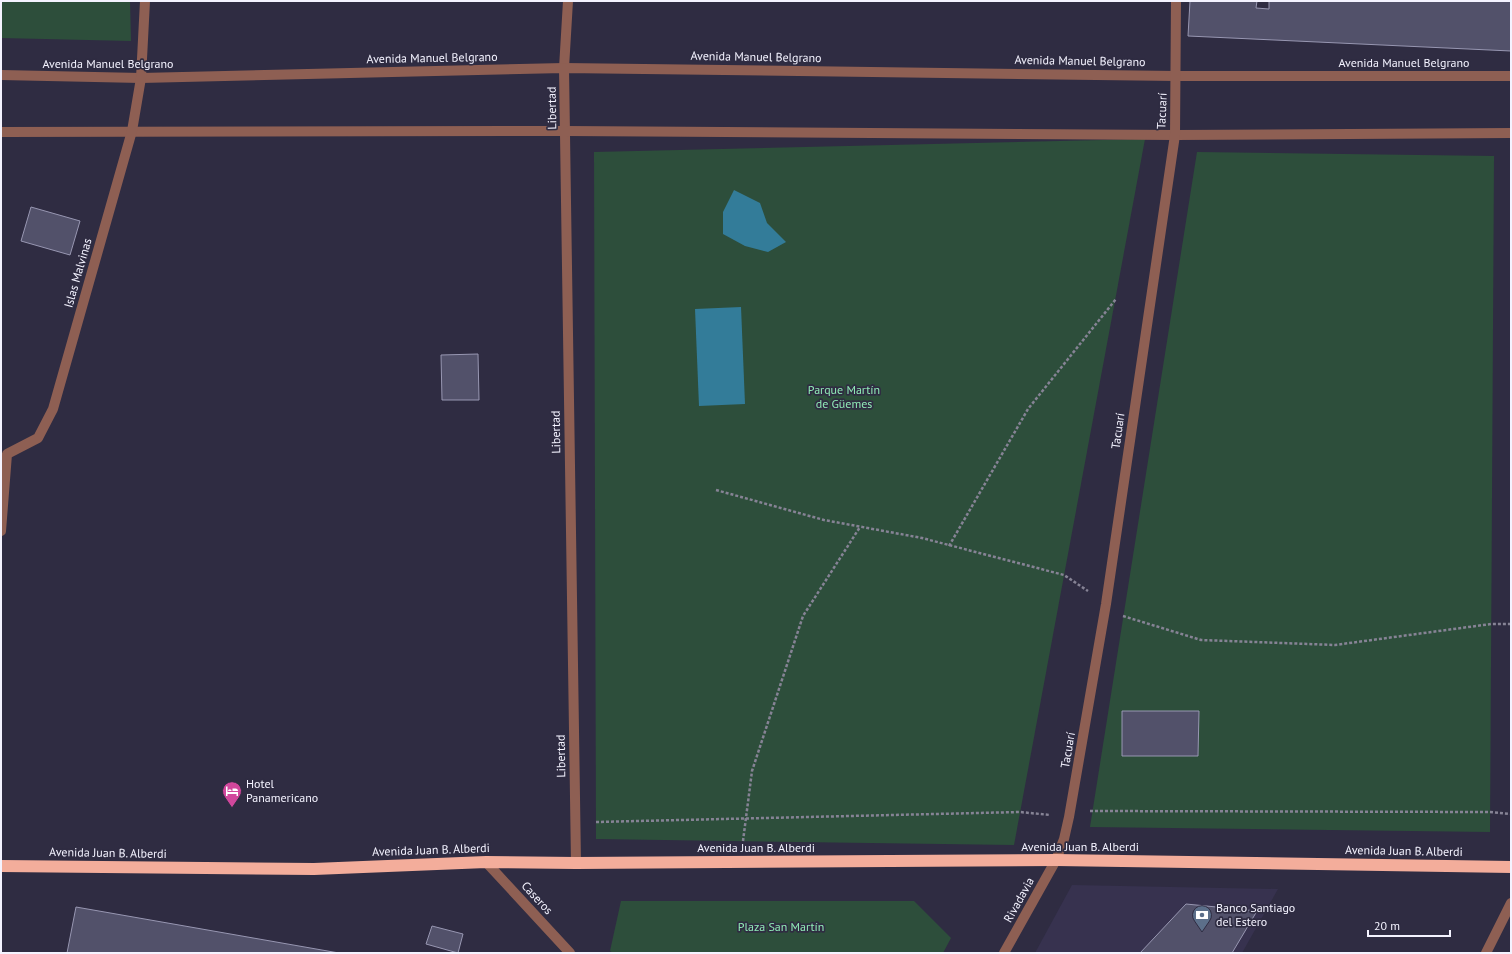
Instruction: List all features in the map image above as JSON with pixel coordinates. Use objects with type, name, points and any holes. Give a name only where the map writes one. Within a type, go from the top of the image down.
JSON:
[{"type":"highway","name":"Avenida Juan B. Alberdi","points":[[1,866],[314,870],[486,862],[1056,860],[1511,867]]},
{"type":"street","name":"Islas Malvinas","points":[[1,531],[4,453],[38,438],[53,409],[132,131],[142,78],[145,1]]},
{"type":"street","name":"Libertad","points":[[568,1],[564,68],[576,862]]},
{"type":"street","name":"Tacuarí","points":[[1056,860],[1064,839],[1069,817],[1106,604],[1175,135],[1176,1]]},
{"type":"street","name":"Avenida Manuel Belgrano","points":[[1,75],[142,78],[564,68],[1176,76],[1511,76]]},
{"type":"street","points":[[1,132],[565,130],[1175,135],[1511,134]]},
{"type":"street","name":"Rivadavia","points":[[1004,953],[1056,860]]},
{"type":"street","name":"Caseros","points":[[486,862],[570,953]]},
{"type":"street","points":[[1486,953],[1511,903]]},
{"type":"path","points":[[949,546],[1028,409],[1116,299]]},
{"type":"path","points":[[743,841],[752,771],[803,616],[860,527]]},
{"type":"shaded area","points":[[1072,885],[1278,889],[1242,953],[1035,953]]},
{"type":"green space","points":[[1,1],[130,1],[131,41],[1,38]]},
{"type":"green space","name":"Parque Martín de Güemes","points":[[1145,139],[1014,845],[596,839],[594,152]]},
{"type":"green space","points":[[1197,152],[1494,156],[1490,832],[1090,827]]},
{"type":"green space","name":"Plaza San Martín","points":[[621,901],[914,901],[951,938],[943,953],[613,953],[610,951]]},
{"type":"water","points":[[734,190],[760,203],[767,223],[786,242],[768,252],[745,246],[723,234],[723,212]]},
{"type":"water","points":[[741,307],[745,404],[699,406],[695,309]]},
{"type":"building","points":[[1190,1],[1257,1],[1256,8],[1269,9],[1269,1],[1511,1],[1511,51],[1188,36]]},
{"type":"building","points":[[31,207],[80,221],[70,255],[21,241]]},
{"type":"building","points":[[478,354],[479,400],[442,400],[441,355]]},
{"type":"building","points":[[1122,711],[1199,711],[1198,756],[1122,756]]},
{"type":"building","name":"Banco Santiago del Estero","points":[[1186,904],[1257,911],[1232,953],[1140,953]]},
{"type":"building","points":[[76,907],[339,953],[67,953]]},
{"type":"building","points":[[432,926],[463,934],[458,953],[426,944]]},
{"type":"place","name":"Hotel Panamericano","points":[[232,808]]},
{"type":"place","name":"Banco Santiago del Estero","points":[[1202,932]]}]
